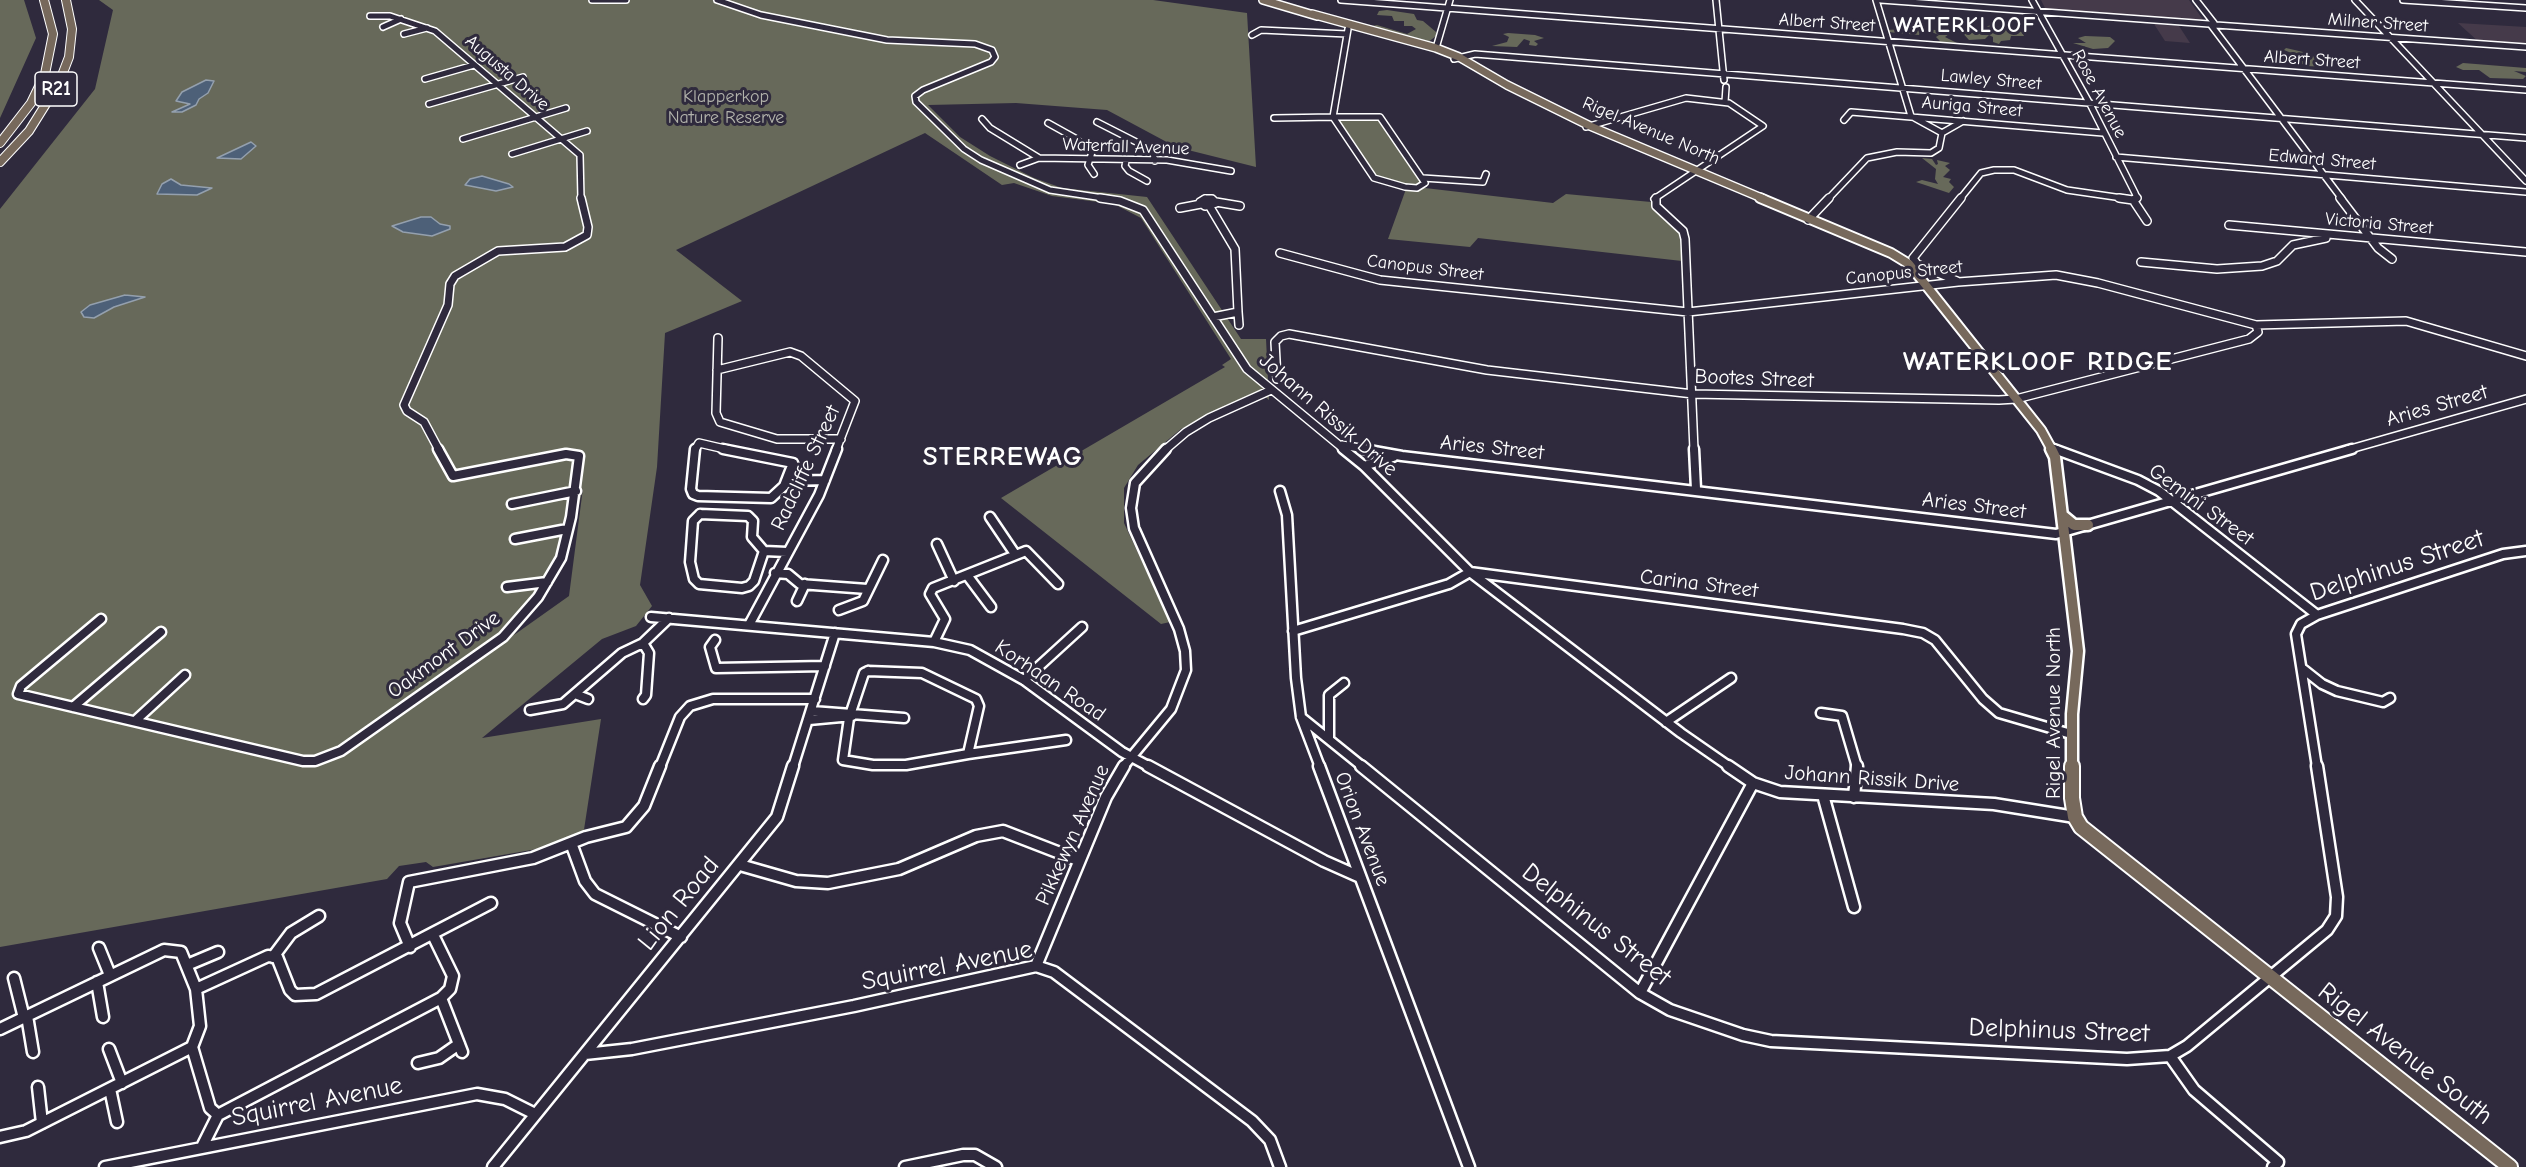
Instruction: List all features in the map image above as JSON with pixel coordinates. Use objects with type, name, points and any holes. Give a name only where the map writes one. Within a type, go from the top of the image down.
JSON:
[{"type":"highway","name":"R21","points":[[0,143],[31,103],[45,74],[53,34],[44,0]]},
{"type":"highway","name":"R21","points":[[0,162],[35,122],[62,76],[69,57],[72,29],[66,0]]},
{"type":"main road","name":"Rigel Avenue North","points":[[1263,0],[1350,24],[1456,58],[1588,126],[1809,219],[1888,254],[1907,267],[2016,399],[2052,448],[2057,463],[2078,651],[2071,734],[2075,817],[2081,827],[2108,851],[2271,978]]},
{"type":"main road","name":"Rigel Avenue North","points":[[1350,24],[1438,51]]},
{"type":"main road","points":[[2062,515],[2074,525],[2088,525]]},
{"type":"main road","name":"Rigel Avenue South","points":[[2271,978],[2510,1167]]},
{"type":"street","points":[[592,0],[609,2],[626,0]]},
{"type":"street","name":"Johann Rissik Drive","points":[[717,0],[761,15],[897,41],[975,44],[989,48],[995,57],[991,63],[923,90],[915,98],[930,117],[964,149],[1050,190],[1120,201],[1143,210],[1242,363],[1271,390],[1364,466],[1470,572],[1666,722],[1754,783],[1780,792],[1994,804],[2075,817]]},
{"type":"street","name":"Albert Street","points":[[1341,0],[2526,90]]},
{"type":"street","points":[[1438,51],[1446,8],[1450,0]]},
{"type":"street","points":[[1716,0],[1724,77]]},
{"type":"street","points":[[1876,0],[1911,117],[1942,133]]},
{"type":"street","name":"Milner Street","points":[[1881,0],[2526,47]]},
{"type":"street","name":"Rose Avenue","points":[[2032,0],[2090,104],[2137,197],[2133,200]]},
{"type":"street","points":[[2195,0],[2382,253],[2392,259]]},
{"type":"street","points":[[2355,0],[2526,181]]},
{"type":"street","points":[[2403,0],[2525,9]]},
{"type":"street","points":[[2514,0],[2525,9]]},
{"type":"street","name":"Augusta Drive","points":[[370,16],[388,15],[438,32],[580,155],[583,197]]},
{"type":"street","points":[[383,27],[402,19]]},
{"type":"street","points":[[1274,118],[1333,117],[1381,118],[1423,178],[1423,186],[1413,188],[1397,186],[1374,178],[1333,117],[1350,24]]},
{"type":"street","points":[[404,34],[428,28]]},
{"type":"street","points":[[1252,35],[1261,30],[1347,34]]},
{"type":"street","name":"Lawley Street","points":[[1456,58],[1475,54],[1724,77],[1902,88],[2526,138]]},
{"type":"street","points":[[425,79],[474,64]]},
{"type":"street","points":[[429,104],[523,77]]},
{"type":"street","points":[[1725,102],[1726,87]]},
{"type":"street","points":[[1588,126],[1686,98],[1725,102],[1739,108],[1763,126],[1654,199],[1656,206],[1684,234],[1696,489]]},
{"type":"street","points":[[463,139],[566,108]]},
{"type":"street","name":"Auriga Street","points":[[1844,120],[1850,112],[2103,133]]},
{"type":"street","points":[[982,119],[990,129],[1039,158]]},
{"type":"street","points":[[1809,219],[1865,159],[1897,152],[1935,153],[1939,148],[1942,133],[1963,121]]},
{"type":"street","points":[[1096,122],[1152,150],[1155,160]]},
{"type":"street","points":[[1048,123],[1075,138],[1092,152],[1088,169],[1094,174]]},
{"type":"street","points":[[512,154],[587,131]]},
{"type":"street","name":"Edward Street","points":[[2116,157],[2526,192]]},
{"type":"street","name":"Waterfall Avenue","points":[[1007,171],[1039,158],[1089,161],[1155,160],[1231,171]]},
{"type":"street","points":[[1126,161],[1125,166],[1129,171],[1147,182]]},
{"type":"street","points":[[1958,282],[1917,264],[1913,258],[1981,173],[1994,170],[2014,170],[2067,190],[2133,200],[2147,221]]},
{"type":"street","points":[[1423,178],[1484,182],[1486,174]]},
{"type":"street","name":"Oakmont Drive","points":[[100,619],[18,689],[21,695],[303,761],[327,758],[341,751],[503,637],[538,597],[561,558],[576,491],[580,459],[572,454],[461,477],[450,475],[424,422],[405,410],[404,405],[448,305],[452,279],[477,262],[500,251],[557,248],[580,241],[588,230],[581,203],[583,197]]},
{"type":"street","points":[[1180,208],[1201,204],[1240,206]]},
{"type":"street","points":[[1213,204],[1235,249],[1239,325]]},
{"type":"street","name":"Victoria Street","points":[[2229,225],[2526,252]]},
{"type":"street","points":[[2141,262],[2217,269],[2248,268],[2272,263],[2289,247],[2313,239],[2371,238]]},
{"type":"street","name":"Canopus Street","points":[[1280,253],[1380,280],[1688,312],[1958,282],[2045,275],[2068,277],[2256,324],[2406,321],[2526,356]]},
{"type":"street","points":[[1213,317],[1238,312]]},
{"type":"street","name":"Bootes Street","points":[[1277,380],[1275,342],[1281,336],[1289,334],[1487,370],[1693,394],[1984,401],[2016,399],[2249,339],[2258,332],[2256,324]]},
{"type":"street","points":[[718,338],[716,413],[720,422],[777,439],[841,440]]},
{"type":"street","name":"Radcliffe Street","points":[[717,370],[782,352],[801,356],[855,399],[825,480],[749,625]]},
{"type":"street","name":"Pikkewyn Avenue","points":[[1036,966],[1078,860],[1110,788],[1131,757],[1176,700],[1186,664],[1179,629],[1134,528],[1131,508],[1135,483],[1157,457],[1186,432],[1209,418],[1271,390]]},
{"type":"street","name":"Aries Street","points":[[1337,443],[1356,449],[1402,456],[1696,489],[2034,532],[2064,533],[2526,399]]},
{"type":"street","points":[[699,443],[705,443],[760,458],[791,461],[786,481],[780,493],[771,498],[710,498],[693,495],[691,489],[695,447],[699,443]]},
{"type":"street","name":"Gemini Street","points":[[2052,448],[2138,480],[2171,501],[2317,615]]},
{"type":"street","name":"Aries Street","points":[[1364,466],[1402,456]]},
{"type":"street","points":[[786,481],[825,480]]},
{"type":"street","points":[[512,504],[576,491]]},
{"type":"street","name":"Orion Avenue","points":[[1280,492],[1287,515],[1293,631],[1301,717],[1469,1167]]},
{"type":"street","points":[[764,551],[754,581],[749,586],[742,588],[699,584],[694,579],[690,562],[693,521],[700,514],[748,516],[753,521],[752,537],[764,551],[787,552]]},
{"type":"street","points":[[990,517],[1015,554]]},
{"type":"street","points":[[515,539],[567,530]]},
{"type":"street","points":[[937,544],[954,580]]},
{"type":"street","name":"Delphinus Street","points":[[1301,717],[1640,993],[1670,1010],[1743,1035],[1771,1041],[2127,1059],[2170,1056],[2187,1046],[2326,930],[2332,924],[2338,907],[2296,634],[2301,624],[2317,615],[2503,554],[2526,551]]},
{"type":"street","points":[[934,642],[945,619],[930,592],[933,588],[1015,554],[1030,552],[1058,584]]},
{"type":"street","points":[[839,610],[862,603],[883,560]]},
{"type":"street","points":[[1293,631],[1449,584],[1470,572]]},
{"type":"street","name":"Carina Street","points":[[1470,572],[1923,633],[1942,646],[1983,699],[1999,713],[2071,734]]},
{"type":"street","points":[[775,573],[788,574],[795,582],[805,584],[867,589]]},
{"type":"street","points":[[967,575],[991,607]]},
{"type":"street","points":[[507,587],[547,582]]},
{"type":"street","points":[[797,601],[805,584]]},
{"type":"street","name":"Korhaan Road","points":[[651,617],[934,642],[979,654],[1024,680],[1131,757],[1324,861],[1360,877]]},
{"type":"street","points":[[531,710],[562,705],[622,652],[643,643],[669,618]]},
{"type":"street","points":[[1024,680],[1073,638],[1082,627]]},
{"type":"street","points":[[73,707],[161,632]]},
{"type":"street","name":"Lion Road","points":[[493,1167],[740,865],[780,809],[835,633]]},
{"type":"street","points":[[715,640],[710,647],[716,669],[825,666]]},
{"type":"street","points":[[643,643],[649,653],[646,695],[643,699]]},
{"type":"street","points":[[2303,669],[2322,684],[2337,691],[2383,702],[2390,698]]},
{"type":"street","points":[[968,754],[979,702],[926,674],[866,672],[843,750],[844,761],[906,765],[1066,740]]},
{"type":"street","points":[[135,721],[185,675]]},
{"type":"street","points":[[1666,722],[1731,678]]},
{"type":"street","points":[[1329,738],[1329,695],[1344,683]]},
{"type":"street","points":[[575,694],[588,699]]},
{"type":"street","points":[[410,947],[400,923],[403,898],[409,882],[519,862],[586,837],[626,827],[637,818],[680,717],[690,706],[713,699],[815,699]]},
{"type":"street","points":[[1821,713],[1842,716],[1857,763],[1854,797]]},
{"type":"street","points":[[810,715],[904,718]]},
{"type":"street","points":[[1640,993],[1754,783]]},
{"type":"street","points":[[1823,795],[1854,907]]},
{"type":"street","points":[[740,865],[802,882],[828,883],[899,869],[976,836],[998,831],[1023,837],[1078,860]]},
{"type":"street","points":[[571,843],[585,881],[595,894],[681,937]]},
{"type":"street","points":[[196,989],[257,958],[273,957],[281,963],[290,990],[295,995],[306,996],[410,947],[491,903]]},
{"type":"street","points":[[273,957],[291,933],[319,916]]},
{"type":"street","points":[[202,1148],[218,1115],[441,998],[452,985],[453,976],[433,935]]},
{"type":"street","points":[[99,948],[110,975]]},
{"type":"street","points":[[0,1029],[164,950],[181,952],[196,989],[200,1026],[192,1047],[210,1108],[218,1115]]},
{"type":"street","points":[[187,964],[218,952]]},
{"type":"street","name":"Squirrel Avenue","points":[[585,1054],[632,1049],[854,1006],[1036,966],[1054,972],[1252,1121],[1270,1140],[1280,1167]]},
{"type":"street","points":[[14,978],[33,1052]]},
{"type":"street","points":[[97,982],[103,1017]]},
{"type":"street","points":[[418,1063],[439,1058],[460,1048],[441,998]]},
{"type":"street","points":[[0,1137],[26,1131],[42,1124],[192,1047]]},
{"type":"street","points":[[109,1049],[122,1083]]},
{"type":"street","points":[[2170,1056],[2194,1090],[2278,1166]]},
{"type":"street","points":[[38,1087],[42,1124]]},
{"type":"street","points":[[110,1089],[117,1122]]},
{"type":"street","name":"Squirrel Avenue","points":[[105,1167],[477,1094],[505,1099],[535,1114]]},
{"type":"street","points":[[905,1167],[963,1155],[975,1155],[996,1167]]},
{"type":"shaded area","points":[[2041,0],[2189,0],[2204,21],[2046,10]]},
{"type":"shaded area","points":[[2458,23],[2526,27],[2526,46],[2480,43]]},
{"type":"shaded area","points":[[2154,24],[2179,26],[2190,43],[2165,41]]},
{"type":"green space","points":[[0,0],[24,0],[36,38],[0,118]]},
{"type":"green space","name":"Klapperkop Nature Reserve","points":[[99,0],[1153,0],[1247,13],[1256,167],[1176,147],[1107,110],[1016,103],[928,105],[960,137],[990,156],[1034,178],[1062,188],[1147,197],[1241,339],[1266,339],[1269,400],[1259,391],[1181,429],[1138,465],[1124,488],[1124,523],[1170,622],[1161,624],[1001,498],[1225,367],[1222,365],[1231,359],[1141,218],[1114,204],[1052,196],[1014,183],[1002,185],[925,133],[676,250],[742,301],[665,333],[657,467],[640,585],[652,606],[636,626],[602,639],[482,738],[601,719],[583,836],[566,844],[433,867],[426,862],[399,866],[387,879],[0,947],[0,209],[95,89],[113,10]],"holes":[[[583,488],[569,596],[514,635],[545,596],[567,556]]]},
{"type":"green space","points":[[1379,11],[1414,14],[1417,20],[1423,21],[1436,32],[1436,36],[1427,43],[1367,27],[1377,25],[1407,34],[1416,29],[1412,26],[1404,26],[1404,21],[1394,21],[1392,16],[1377,15]]},
{"type":"green space","points":[[1915,25],[1922,29],[1949,31],[1945,37],[1957,43],[1924,42],[1940,41],[1936,37],[1939,35],[1929,31],[1920,31],[1919,35],[1885,30],[1909,29]]},
{"type":"green space","points":[[1948,25],[1985,28],[1990,25],[2022,32],[2024,36],[2011,36],[2010,40],[2001,41],[1999,44],[1993,42],[1993,37],[1989,35],[1985,39],[1969,40],[1959,29]]},
{"type":"green space","points":[[1503,34],[1544,38],[1534,41],[1538,44],[1536,46],[1529,45],[1530,41],[1524,39],[1517,47],[1492,46],[1507,42],[1509,37]]},
{"type":"green space","points":[[2110,37],[2115,41],[2108,48],[2093,49],[2073,43],[2086,43],[2078,38]]},
{"type":"green space","points":[[2286,48],[2303,52],[2305,56],[2322,57],[2329,60],[2332,67],[2306,66],[2295,60],[2294,54],[2284,50]]},
{"type":"green space","points":[[2463,63],[2526,68],[2526,72],[2514,71],[2526,76],[2523,79],[2490,78],[2479,70],[2463,70],[2456,67]]},
{"type":"green space","points":[[1374,118],[1379,120],[1421,181],[1419,185],[1406,186],[1377,177],[1337,119]]},
{"type":"green space","points":[[1922,158],[1932,159],[1936,165],[1937,160],[1950,163],[1945,166],[1950,170],[1943,177],[1951,179],[1949,182],[1954,187],[1949,193],[1916,182],[1922,180],[1938,184],[1935,179],[1936,169]]},
{"type":"green space","points":[[1425,188],[1553,203],[1566,194],[1651,202],[1679,230],[1682,261],[1478,238],[1470,247],[1388,239],[1406,189]]},
{"type":"water","points":[[206,80],[214,81],[208,93],[199,99],[196,105],[182,112],[172,112],[190,104],[176,101],[182,92]]},
{"type":"water","points":[[251,142],[256,146],[241,159],[217,158]]},
{"type":"water","points":[[482,176],[513,187],[496,191],[465,185],[470,179]]},
{"type":"water","points":[[171,179],[181,185],[212,188],[197,195],[157,194],[162,184]]},
{"type":"water","points":[[421,217],[431,217],[440,224],[450,226],[450,229],[432,236],[403,232],[392,226]]},
{"type":"water","points":[[125,295],[145,297],[114,307],[94,318],[84,317],[81,312],[90,305]]},
{"type":"district","name":"WATERKLOOF","points":[[1965,26]]},
{"type":"district","name":"WATERKLOOF RIDGE","points":[[2038,362]]},
{"type":"district","name":"STERREWAG","points":[[1003,457]]}]
